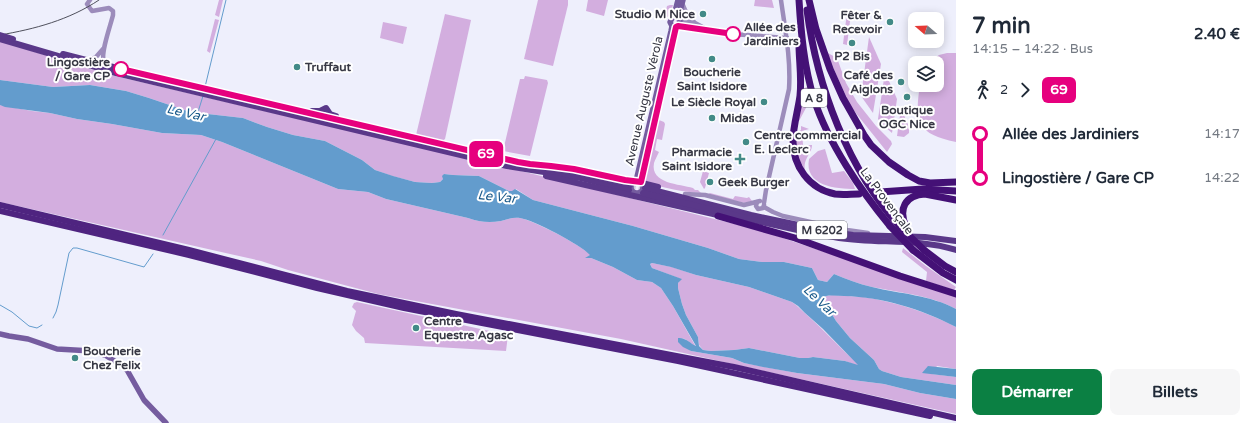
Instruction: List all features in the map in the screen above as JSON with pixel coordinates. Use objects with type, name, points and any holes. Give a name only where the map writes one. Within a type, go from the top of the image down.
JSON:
[{"type":"highway","points":[[807,0],[830,69],[843,98],[870,145],[889,162],[919,181],[930,183],[956,182]]},
{"type":"highway","name":"La Provençale","points":[[807,0],[812,36],[825,89],[837,123],[858,166],[877,198],[913,240],[945,266],[956,272]]},
{"type":"highway","points":[[799,4],[801,86],[793,142],[796,161],[806,178],[817,188],[835,194],[859,194]]},
{"type":"highway","name":"La Provençale","points":[[799,4],[807,71],[814,100],[824,125],[851,172],[890,226],[913,250],[938,269],[956,280]]},
{"type":"highway","points":[[880,192],[923,189],[956,191]]},
{"type":"highway","points":[[903,227],[902,210],[904,204],[911,198],[920,194],[925,194],[956,200]]},
{"type":"highway","points":[[0,206],[189,250],[348,291],[456,314],[734,367],[956,418]]},
{"type":"highway","points":[[0,210],[404,308],[678,361],[956,422]]},
{"type":"highway","points":[[718,216],[795,238],[900,276],[956,294]]},
{"type":"main road","name":"Avenue Auguste Vérola","points":[[637,187],[681,1]]},
{"type":"main road","name":"M 6202","points":[[0,35],[97,68],[200,90]]},
{"type":"main road","name":"M 6202","points":[[0,39],[12,40],[200,90],[507,166],[637,187]]},
{"type":"main road","name":"M 6202","points":[[208,92],[299,111],[320,111],[326,108],[330,114],[346,121],[530,164],[637,187],[837,238],[859,241],[920,243],[956,250]]},
{"type":"main road","points":[[507,166],[718,216],[750,217]]},
{"type":"main road","points":[[585,184],[628,193],[637,187],[685,194],[750,217]]},
{"type":"main road","points":[[637,187],[642,197],[655,201]]},
{"type":"main road","name":"M 6202","points":[[750,217],[853,235],[925,236],[956,241]]},
{"type":"main road","points":[[0,334],[28,339],[57,349],[92,351],[105,355],[127,370],[147,404],[166,423]]},
{"type":"street","points":[[90,0],[87,4],[92,11],[109,8],[113,10],[114,14],[104,48],[103,58],[104,61],[112,67]]},
{"type":"street","points":[[761,203],[766,190],[788,89],[787,38],[781,0]]},
{"type":"street","points":[[681,1],[688,15],[695,23],[708,30]]},
{"type":"street","points":[[676,23],[729,34],[787,38]]},
{"type":"street","points":[[676,23],[695,23]]},
{"type":"street","points":[[89,61],[96,57],[104,48]]},
{"type":"street","points":[[685,194],[705,195],[744,205],[761,203],[773,212],[782,216],[880,236]]},
{"type":"shaded area","points":[[219,0],[223,0],[219,17],[215,15]]},
{"type":"shaded area","points":[[538,0],[568,0],[553,66],[524,59]]},
{"type":"shaded area","points":[[588,0],[608,0],[604,16],[586,11]]},
{"type":"shaded area","points":[[755,0],[772,0],[774,8],[754,6]]},
{"type":"shaded area","points":[[673,5],[670,14],[668,17],[664,18],[667,6]]},
{"type":"shaded area","points":[[847,13],[851,13],[847,45],[843,44]]},
{"type":"shaded area","points":[[445,14],[471,20],[445,139],[442,141],[416,135]]},
{"type":"shaded area","points":[[215,19],[219,20],[210,53],[207,51]]},
{"type":"shaded area","points":[[383,22],[407,27],[403,44],[380,38]]},
{"type":"shaded area","points":[[869,37],[881,64],[873,113],[861,96]]},
{"type":"shaded area","points":[[0,41],[111,75],[529,173],[759,230],[956,296],[956,309],[926,297],[867,286],[834,274],[827,282],[818,280],[812,268],[784,262],[762,262],[739,259],[708,248],[633,226],[533,200],[516,189],[512,192],[509,191],[479,176],[444,174],[443,179],[440,182],[432,183],[415,182],[392,176],[375,170],[362,160],[325,141],[293,135],[243,118],[190,112],[126,91],[90,85],[53,87],[0,80]]},
{"type":"shaded area","points":[[826,52],[837,58],[846,83],[857,102],[876,126],[891,141],[892,144],[887,152],[851,107]]},
{"type":"shaded area","points":[[956,53],[956,142],[943,139],[926,130],[919,118],[919,92],[944,92],[944,56],[938,56]]},
{"type":"shaded area","points":[[885,72],[897,99],[892,133],[878,119]]},
{"type":"shaded area","points":[[525,76],[547,80],[548,83],[530,156],[503,151],[520,79],[524,79]]},
{"type":"shaded area","points":[[807,87],[813,107],[807,106],[799,121],[798,118],[802,89]]},
{"type":"shaded area","points":[[0,105],[162,133],[201,135],[338,189],[368,192],[386,199],[480,221],[497,222],[510,218],[527,220],[546,228],[585,250],[591,255],[586,258],[591,258],[613,267],[637,280],[652,282],[661,288],[696,347],[685,339],[678,338],[691,351],[732,358],[744,363],[797,373],[884,384],[920,393],[956,399],[956,414],[621,339],[378,294],[288,270],[261,261],[0,202]]},
{"type":"shaded area","points":[[901,108],[909,127],[909,133],[904,137],[897,136]]},
{"type":"shaded area","points":[[659,120],[665,124],[662,140],[657,139],[655,150],[659,152],[654,163],[654,170],[661,179],[667,182],[693,188],[701,193],[660,187],[647,183],[644,179],[651,145]]},
{"type":"shaded area","points":[[801,126],[809,129],[802,131],[803,145],[812,145],[811,151],[805,162],[805,170],[797,155],[796,133],[801,130]]},
{"type":"shaded area","points":[[825,149],[832,173],[844,171],[853,183],[855,189],[831,187],[816,180],[811,175],[809,159],[818,151]]},
{"type":"shaded area","points":[[703,171],[709,173],[704,189],[700,182]]},
{"type":"shaded area","points":[[710,193],[733,199],[735,196],[749,197],[752,201],[745,203],[707,195]]},
{"type":"shaded area","points":[[903,248],[956,287],[954,290],[926,281],[927,272],[902,252]]},
{"type":"shaded area","points":[[652,263],[749,287],[792,302],[819,326],[858,364],[858,366],[845,361],[813,357],[800,358],[749,348],[711,351],[703,350],[699,345],[698,337],[682,304],[678,288],[678,283],[681,279],[652,268],[650,264]]},
{"type":"shaded area","points":[[826,296],[863,297],[899,305],[923,312],[956,327],[956,369],[937,366],[932,374],[956,377],[956,385],[901,377],[879,369],[874,360],[850,338],[836,321],[823,299]]},
{"type":"shaded area","name":"Centre Equestre Agasc","points":[[357,302],[508,335],[506,351],[365,343],[364,338],[352,325],[356,311],[352,307],[354,303]]},
{"type":"water","name":"Le Var","points":[[0,80],[53,87],[90,85],[126,91],[190,112],[243,118],[293,135],[325,141],[362,160],[375,170],[415,182],[440,182],[443,179],[442,176],[444,174],[479,176],[509,191],[515,189],[533,200],[633,226],[708,248],[739,259],[762,262],[784,262],[812,268],[818,280],[827,282],[834,274],[867,286],[915,295],[946,304],[956,309],[956,327],[902,305],[859,297],[826,296],[823,299],[836,321],[850,338],[874,360],[879,369],[901,377],[956,385],[956,399],[920,393],[884,384],[797,373],[763,367],[744,363],[732,358],[691,351],[683,347],[678,342],[678,338],[683,338],[696,346],[661,288],[652,282],[637,280],[613,267],[591,258],[585,258],[590,255],[568,239],[527,220],[510,218],[497,222],[480,221],[386,199],[368,192],[338,189],[201,135],[162,133],[0,105]],"holes":[[[652,263],[696,275],[749,287],[792,302],[823,329],[858,365],[845,361],[813,357],[800,358],[749,348],[734,350],[703,350],[699,346],[698,337],[682,304],[678,288],[678,283],[682,279],[652,268],[650,264]]]},
{"type":"water","points":[[928,366],[956,369],[956,377],[922,373]]},
{"type":"waterway","points":[[205,87],[226,0]]},
{"type":"waterway","name":"Le Var","points":[[198,112],[203,96]]},
{"type":"waterway","points":[[163,235],[216,139]]},
{"type":"waterway","points":[[53,318],[58,305],[69,253],[73,248],[144,267],[153,254]]},
{"type":"waterway","points":[[0,305],[12,312],[29,326],[37,328],[42,325]]},
{"type":"tunnel","points":[[630,185],[645,188]]},
{"type":"tunnel","points":[[629,190],[643,193]]},
{"type":"railway","points":[[0,35],[51,23],[76,13],[99,0]]},
{"type":"bus line","name":"69","points":[[121,69],[518,162],[574,169],[625,180],[638,180],[641,182],[676,27],[678,26],[733,34]]},
{"type":"place","name":"Studio M Nice","points":[[703,14]]},
{"type":"place","name":"Fêter & Recevoir","points":[[890,22]]},
{"type":"place","name":"Allée des Jardiniers","points":[[733,34]]},
{"type":"place","name":"P2 Bis","points":[[852,43]]},
{"type":"place","name":"Boucherie Saint Isidore","points":[[712,59]]},
{"type":"place","name":"Truffaut","points":[[297,67]]},
{"type":"place","name":"Lingostière / Gare CP","points":[[121,69]]},
{"type":"place","name":"Café des Aiglons","points":[[901,82]]},
{"type":"place","name":"Boutique OGC Nice","points":[[907,97]]},
{"type":"place","name":"Le Siècle Royal","points":[[764,102]]},
{"type":"place","name":"Midas","points":[[712,118]]},
{"type":"place","name":"Centre commercial E. Leclerc","points":[[746,142]]},
{"type":"place","name":"Pharmacie Saint Isidore","points":[[740,159]]},
{"type":"place","name":"Geek Burger","points":[[710,182]]},
{"type":"place","name":"Centre Equestre Agasc","points":[[416,328]]},
{"type":"place","name":"Boucherie Chez Felix","points":[[75,358]]}]
